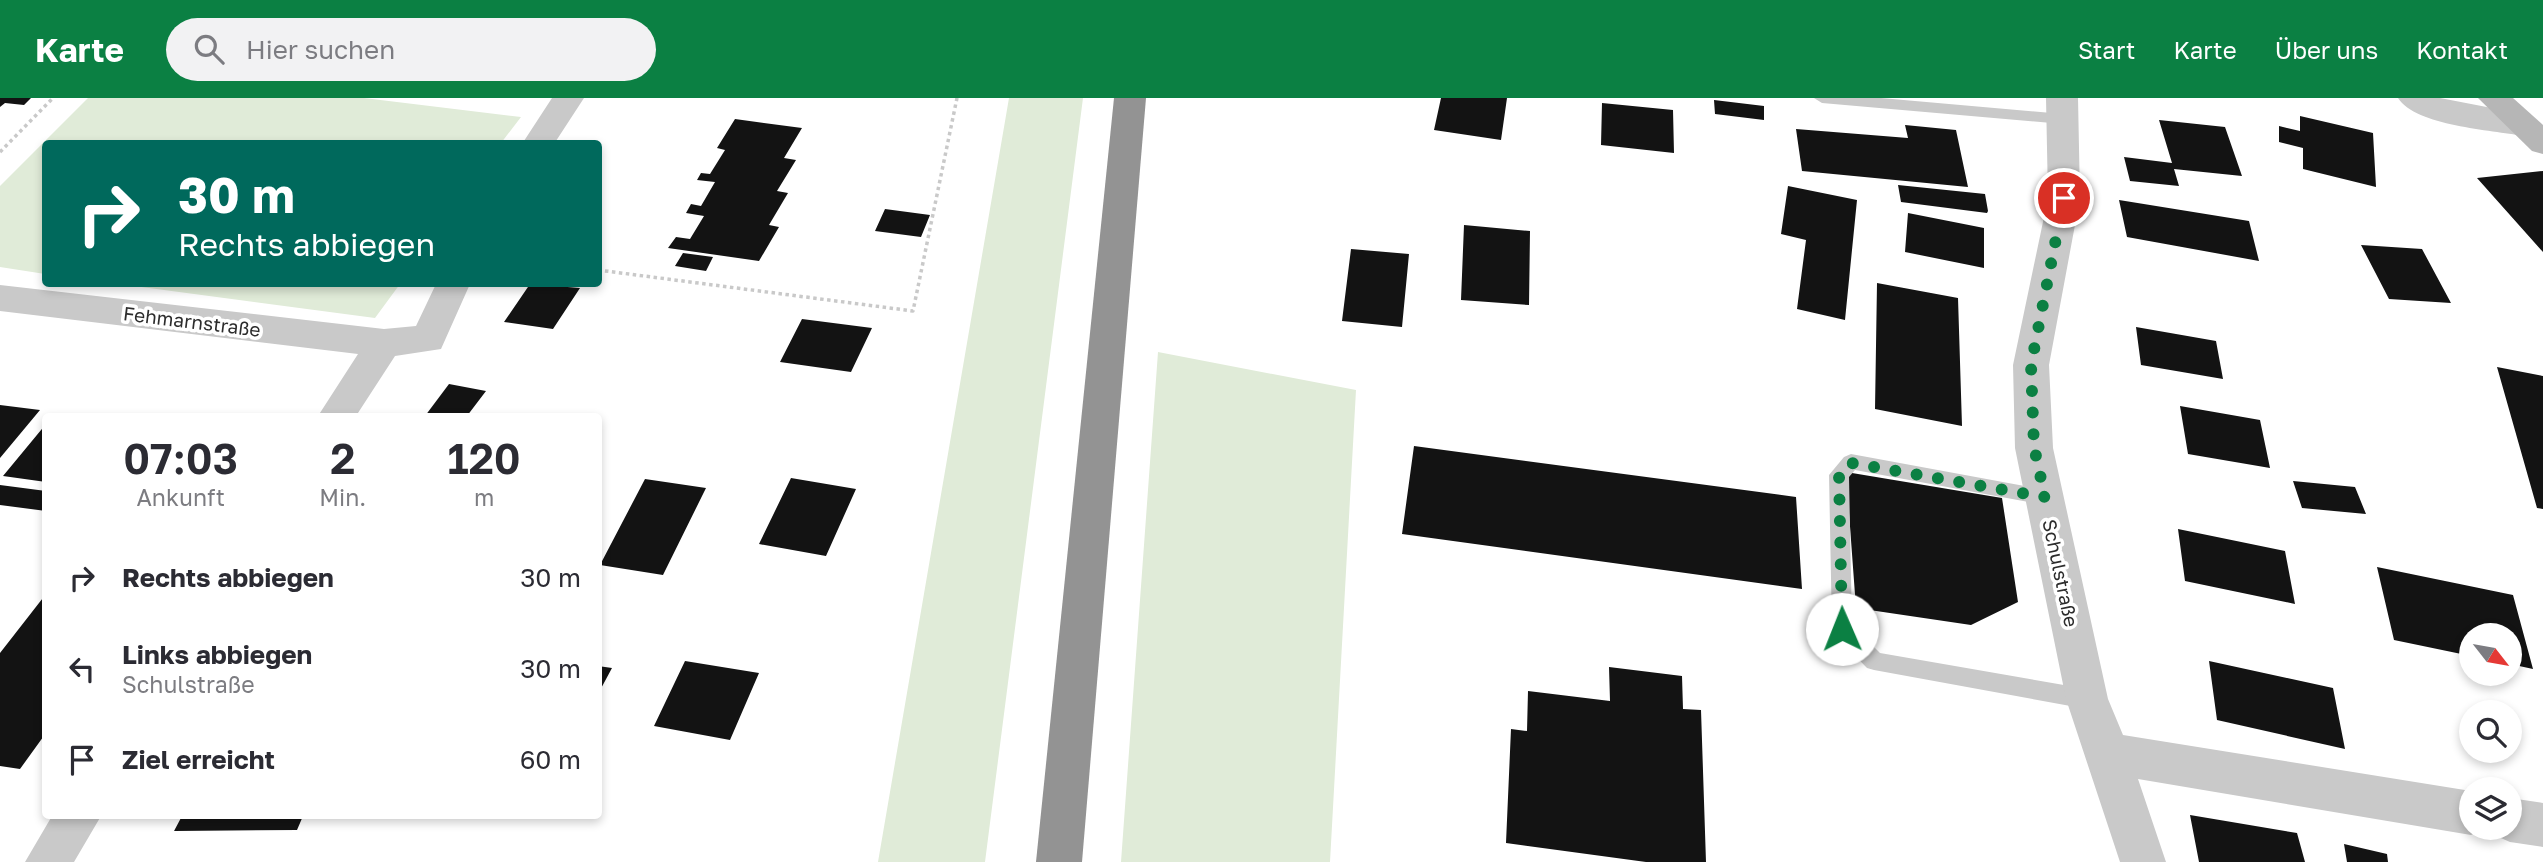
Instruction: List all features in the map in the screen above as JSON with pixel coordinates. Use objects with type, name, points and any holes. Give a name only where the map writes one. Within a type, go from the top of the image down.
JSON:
[{"type":"highway","points":[[1059,862],[1130,98]]},
{"type":"main road","points":[[2494,98],[2533,134]]},
{"type":"street","points":[[541,140],[568,98]]},
{"type":"street","points":[[2414,98],[2441,111],[2533,134]]},
{"type":"street","name":"Schulstraße","points":[[2063,108],[2064,198],[2031,365],[2034,447],[2087,699],[2108,753],[2143,862]]},
{"type":"street","name":"Fehmarnstraße","points":[[0,299],[384,343],[428,339],[452,287]]},
{"type":"street","points":[[339,413],[384,343]]},
{"type":"street","points":[[2108,753],[2459,811]]},
{"type":"street","points":[[48,862],[76,819]]},
{"type":"street","points":[[2522,822],[2543,825]]},
{"type":"lane","points":[[1822,98],[2063,108]]},
{"type":"lane","points":[[2045,497],[1851,463],[1839,475],[1842,629],[1874,661],[2087,699]]},
{"type":"path","points":[[0,152],[53,98]]},
{"type":"path","points":[[602,271],[913,311],[957,98]]},
{"type":"green space","points":[[88,98],[364,98],[521,117],[503,140],[46,140]]},
{"type":"green space","points":[[1009,98],[1083,98],[985,862],[878,862]]},
{"type":"green space","points":[[42,144],[42,274],[0,267],[0,186]]},
{"type":"green space","points":[[142,287],[398,287],[375,318]]},
{"type":"green space","points":[[1158,352],[1356,390],[1330,862],[1121,862]]},
{"type":"building","points":[[0,98],[31,98],[24,105],[5,103],[0,107]]},
{"type":"building","points":[[1441,98],[1507,98],[1501,140],[1434,130]]},
{"type":"building","points":[[1714,100],[1764,106],[1764,120],[1715,114]]},
{"type":"building","points":[[1602,103],[1673,110],[1674,153],[1601,145]]},
{"type":"building","points":[[2300,116],[2373,133],[2376,187],[2303,169],[2303,148],[2279,142],[2279,126],[2300,131]]},
{"type":"building","points":[[735,119],[802,128],[784,158],[796,160],[777,191],[788,193],[769,225],[779,227],[759,261],[668,248],[676,237],[690,239],[704,216],[686,213],[691,204],[701,206],[715,182],[697,180],[701,173],[710,174],[725,150],[717,148]]},
{"type":"building","points":[[2159,120],[2225,127],[2242,176],[2174,169],[2179,186],[2130,181],[2124,157],[2172,163]]},
{"type":"building","points":[[1905,125],[1956,130],[1968,187],[1802,171],[1796,129],[1908,138]]},
{"type":"building","points":[[2543,171],[2543,252],[2477,178]]},
{"type":"building","points":[[1898,185],[1985,194],[1988,211],[1901,202]]},
{"type":"building","points":[[1788,186],[1857,200],[1845,320],[1797,309],[1806,240],[1781,234]]},
{"type":"building","points":[[2119,200],[2249,221],[2259,261],[2127,237]]},
{"type":"building","points":[[885,209],[930,215],[921,237],[875,231]]},
{"type":"building","points":[[1908,213],[1984,228],[1984,268],[1905,252]]},
{"type":"building","points":[[1464,225],[1530,231],[1529,305],[1461,300]]},
{"type":"building","points":[[2361,245],[2422,249],[2451,303],[2389,299]]},
{"type":"building","points":[[1351,249],[1409,254],[1402,327],[1342,321]]},
{"type":"building","points":[[683,253],[713,257],[706,271],[675,266]]},
{"type":"building","points":[[1877,283],[1958,298],[1962,426],[1875,409]]},
{"type":"building","points":[[528,287],[580,288],[553,329],[504,322]]},
{"type":"building","points":[[802,319],[872,328],[851,372],[780,362]]},
{"type":"building","points":[[2136,327],[2216,341],[2223,379],[2141,365]]},
{"type":"building","points":[[2497,367],[2543,376],[2543,509],[2537,508]]},
{"type":"building","points":[[449,384],[486,391],[469,413],[427,413]]},
{"type":"building","points":[[0,405],[40,410],[0,458]]},
{"type":"building","points":[[2180,406],[2260,420],[2270,468],[2188,454]]},
{"type":"building","points":[[42,429],[42,481],[3,476]]},
{"type":"building","points":[[1414,446],[1796,497],[1802,589],[1402,534]]},
{"type":"building","points":[[1846,472],[2002,498],[2018,602],[1971,625],[1856,608]]},
{"type":"building","points":[[791,478],[856,489],[826,556],[759,544]]},
{"type":"building","points":[[645,479],[706,488],[663,575],[602,565]]},
{"type":"building","points":[[2293,481],[2355,487],[2366,514],[2302,508]]},
{"type":"building","points":[[0,485],[42,490],[42,510],[0,505]]},
{"type":"building","points":[[2178,529],[2285,551],[2295,604],[2185,581]]},
{"type":"building","points":[[2377,567],[2513,595],[2521,623],[2459,623],[2459,654],[2394,640]]},
{"type":"building","points":[[42,599],[42,739],[20,769],[0,766],[0,653]]},
{"type":"building","points":[[2522,628],[2533,669],[2522,667]]},
{"type":"building","points":[[685,661],[759,673],[730,740],[654,726]]},
{"type":"building","points":[[2209,661],[2333,688],[2345,749],[2217,720]]},
{"type":"building","points":[[602,667],[612,668],[602,687]]},
{"type":"building","points":[[1609,667],[1682,676],[1683,709],[1701,710],[1706,862],[1646,862],[1506,843],[1511,729],[1527,731],[1528,691],[1610,701]]},
{"type":"building","points":[[2190,815],[2297,833],[2305,862],[2199,862]]},
{"type":"building","points":[[180,819],[302,819],[297,830],[174,831]]},
{"type":"building","points":[[2344,844],[2387,854],[2388,862],[2347,862]]},
{"type":"route","points":[[1842,629],[1839,475],[1851,463],[2045,497],[2034,447],[2031,365],[2043,293],[2064,198]]}]
